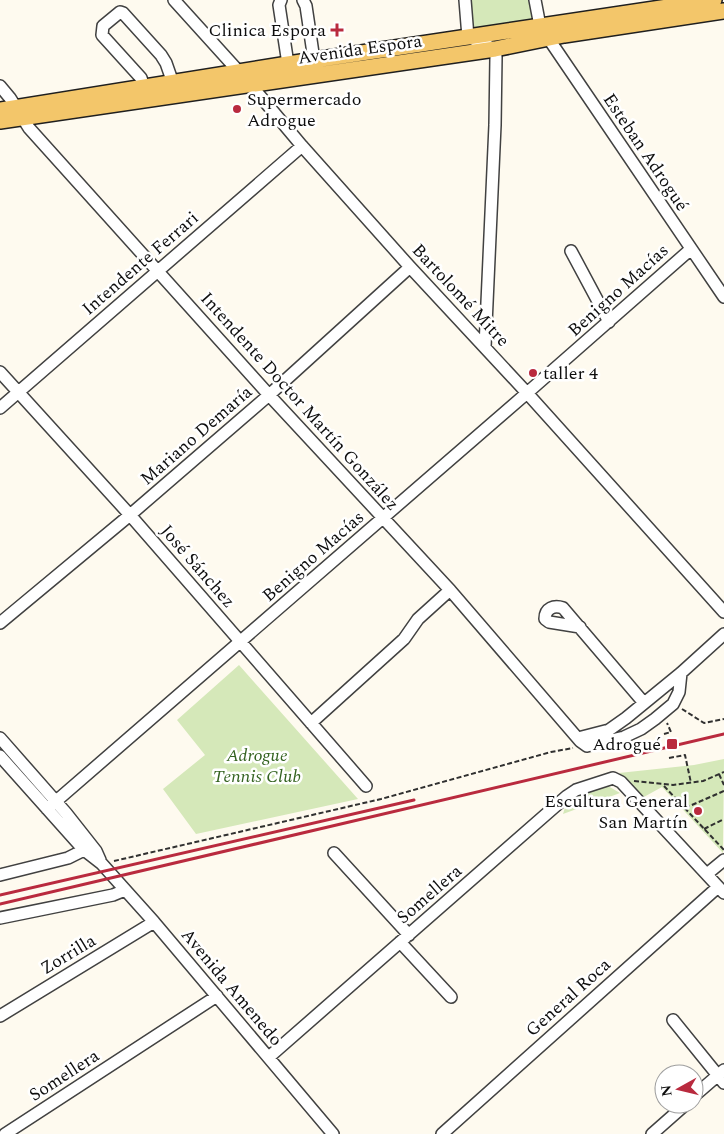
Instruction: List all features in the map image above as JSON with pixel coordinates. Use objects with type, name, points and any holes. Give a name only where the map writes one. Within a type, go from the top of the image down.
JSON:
[{"type":"main road","name":"Avenida Espora","points":[[0,121],[19,113],[144,87],[714,0]]},
{"type":"main road","name":"Avenida Espora","points":[[0,110],[19,113],[250,84],[495,49],[724,11]]},
{"type":"street","name":"Bartolomé Mitre","points":[[174,0],[410,267],[527,393],[724,612]]},
{"type":"street","points":[[282,0],[280,5],[288,64]]},
{"type":"street","points":[[303,0],[306,6],[314,60]]},
{"type":"street","points":[[465,0],[468,37],[495,49],[496,57],[495,126],[485,347]]},
{"type":"street","points":[[535,0],[540,26]]},
{"type":"street","points":[[144,87],[141,78],[102,35],[103,26],[120,12],[161,55],[173,83]]},
{"type":"street","name":"Esteban Adrogué","points":[[540,26],[724,297]]},
{"type":"street","name":"Intendente Doctor Martín González","points":[[0,86],[29,128],[158,270],[268,396],[450,590],[587,746]]},
{"type":"street","name":"Intendente Ferrari","points":[[0,408],[302,146]]},
{"type":"street","name":"Benigno Macías","points":[[52,805],[691,249]]},
{"type":"street","points":[[571,251],[609,322]]},
{"type":"street","name":"Mariano Demaría","points":[[0,623],[130,515],[268,396],[410,267]]},
{"type":"street","name":"José Sánchez","points":[[0,372],[130,515],[366,786]]},
{"type":"street","points":[[311,723],[404,639],[418,619],[450,590]]},
{"type":"street","points":[[580,627],[644,703]]},
{"type":"street","points":[[578,738],[608,730],[681,673],[724,634]]},
{"type":"street","points":[[587,746],[624,737],[641,729],[673,704],[678,692],[681,673]]},
{"type":"street","name":"Avenida Amenedo","points":[[0,738],[4,754],[96,851],[102,864]]},
{"type":"street","name":"Somellera","points":[[269,1057],[571,792],[613,778],[621,782],[707,874]]},
{"type":"street","name":"Avenida Amenedo","points":[[52,805],[84,850],[102,864],[154,922],[333,1134]]},
{"type":"street","points":[[0,875],[68,858],[84,850]]},
{"type":"street","points":[[334,853],[451,997]]},
{"type":"street","points":[[721,890],[707,874],[724,860]]},
{"type":"street","points":[[0,918],[113,895],[125,890]]},
{"type":"street","name":"General Roca","points":[[442,1134],[721,890]]},
{"type":"street","name":"Zorrilla","points":[[0,1016],[154,922]]},
{"type":"street","name":"Somellera","points":[[5,1134],[217,996]]},
{"type":"street","points":[[673,1020],[722,1076],[704,1089]]},
{"type":"street","points":[[652,1134],[675,1114]]},
{"type":"path","points":[[673,704],[704,723],[724,719]]},
{"type":"path","points":[[664,734],[671,732]]},
{"type":"path","points":[[102,864],[381,799],[552,752],[587,746]]},
{"type":"path","points":[[669,758],[685,755],[691,783]]},
{"type":"path","points":[[644,781],[663,785],[691,783],[703,781],[724,772]]},
{"type":"path","points":[[719,774],[724,785]]},
{"type":"path","points":[[663,785],[724,850]]},
{"type":"path","points":[[685,808],[724,791]]},
{"type":"path","points":[[704,828],[724,819]]},
{"type":"green space","points":[[471,0],[533,0],[534,23],[475,31],[470,12]]},
{"type":"green space","name":"Adrogue Tennis Club","points":[[239,665],[358,799],[196,834],[163,789],[205,755],[177,720]]},
{"type":"green space","points":[[724,759],[723,853],[662,787],[642,798],[629,781],[619,773],[694,765]]},
{"type":"green space","points":[[608,786],[620,793],[563,814],[567,801],[578,795]]},
{"type":"railway","points":[[0,904],[724,734]]},
{"type":"railway","points":[[0,895],[414,800]]},
{"type":"place","name":"Clinica Espora","points":[[337,30]]},
{"type":"place","name":"Supermercado Adrogue","points":[[237,109]]},
{"type":"place","name":"taller 4","points":[[533,373]]},
{"type":"place","name":"Adrogué","points":[[672,744]]},
{"type":"place","name":"Escultura General San Martín","points":[[698,811]]}]
